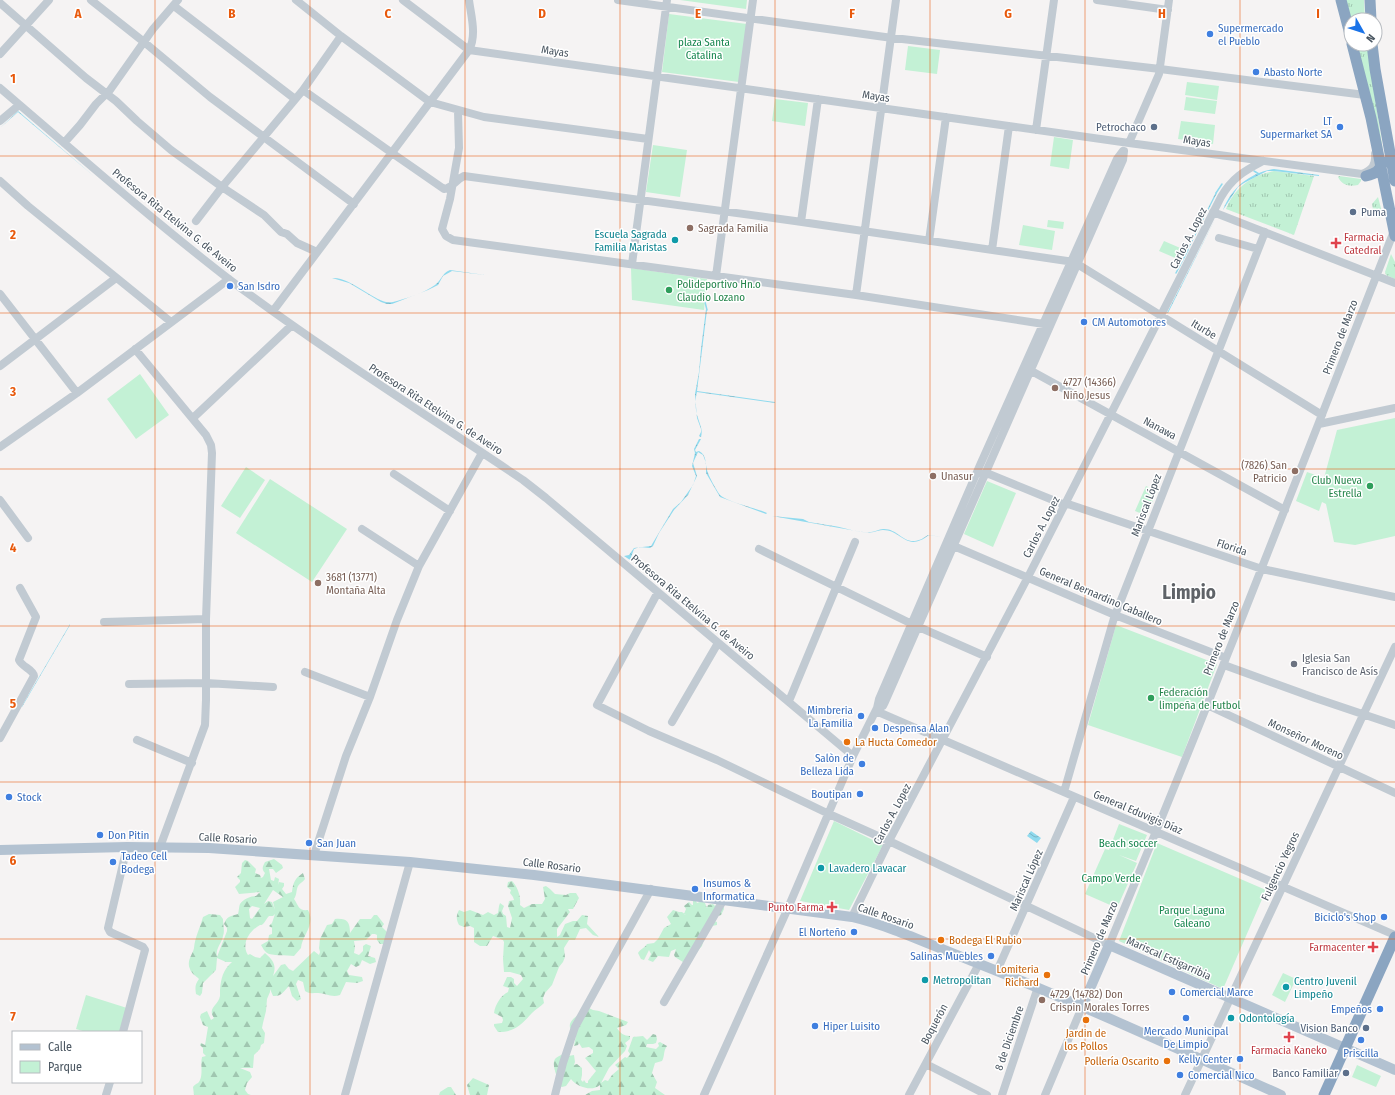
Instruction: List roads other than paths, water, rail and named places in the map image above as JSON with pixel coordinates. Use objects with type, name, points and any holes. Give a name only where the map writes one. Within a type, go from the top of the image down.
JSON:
[{"type":"highway","points":[[1341,0],[1344,12]]},
{"type":"highway","points":[[1370,0],[1370,12]]},
{"type":"highway","points":[[1354,52],[1395,230]]},
{"type":"highway","points":[[1373,52],[1395,181]]},
{"type":"highway","points":[[1364,175],[1375,173],[1381,168],[1385,158],[1385,141],[1387,134]]},
{"type":"highway","points":[[1364,175],[1377,184],[1381,190],[1384,202],[1389,209]]},
{"type":"highway","points":[[1324,1095],[1394,936]]},
{"type":"main road","name":"Calle Rosario","points":[[0,850],[127,847],[209,848],[410,862],[475,868],[651,889],[852,916],[888,927],[1038,987],[1281,1095]]},
{"type":"main road","name":"Mariscal Estigarribia","points":[[1109,945],[1395,1070]]},
{"type":"main road","name":"Primero de Marzo","points":[[1082,1007],[1109,945]]},
{"type":"street","points":[[0,54],[49,0]]},
{"type":"street","points":[[91,0],[210,97],[354,204]]},
{"type":"street","points":[[296,0],[341,36],[430,102],[484,117],[648,139]]},
{"type":"street","name":"Mayas","points":[[403,0],[469,50],[1364,175]]},
{"type":"street","points":[[273,312],[469,50],[472,44],[473,34],[469,0]]},
{"type":"street","points":[[618,0],[666,3],[751,18],[891,38],[1160,69],[1365,95]]},
{"type":"street","points":[[716,276],[753,0]]},
{"type":"street","points":[[856,295],[896,0]]},
{"type":"street","points":[[1036,130],[1054,0]]},
{"type":"street","points":[[1097,0],[1168,10]]},
{"type":"street","points":[[704,1095],[854,756],[876,710],[883,706],[886,702],[915,625],[984,471],[1074,263],[1123,160],[1124,151],[1159,74],[1169,0]]},
{"type":"street","points":[[0,3],[116,101],[171,150],[264,215],[277,229],[287,234],[297,243],[317,252]]},
{"type":"street","points":[[64,143],[121,76],[153,29],[176,3],[295,99]]},
{"type":"street","points":[[632,264],[666,3]]},
{"type":"street","points":[[196,221],[222,187],[303,90],[341,36]]},
{"type":"street","name":"Profesora Rita Etelvina G. de Aveiro","points":[[0,88],[176,236],[273,312],[369,378],[523,480],[854,756]]},
{"type":"street","points":[[303,90],[442,188],[452,187],[457,180],[464,176],[865,231],[1074,263]]},
{"type":"street","points":[[801,222],[818,99]]},
{"type":"street","points":[[0,121],[19,105]]},
{"type":"street","points":[[458,111],[459,148],[450,199],[442,229],[446,236],[453,240],[856,295],[1047,324]]},
{"type":"street","points":[[929,241],[946,117]]},
{"type":"street","points":[[992,250],[1009,126]]},
{"type":"street","points":[[1364,175],[1373,167],[1375,163],[1374,147],[1376,144]]},
{"type":"street","name":"Carlos A. Lopez","points":[[852,916],[1028,578],[1221,197],[1231,182],[1244,171],[1264,161]]},
{"type":"street","points":[[0,181],[28,206],[171,322]]},
{"type":"street","points":[[1213,212],[1395,283]]},
{"type":"street","name":"Primero de Marzo","points":[[1109,945],[1208,705],[1286,510],[1395,230]]},
{"type":"street","name":"Mariscal López","points":[[1064,792],[1115,615],[1265,232]]},
{"type":"street","points":[[1219,238],[1258,250]]},
{"type":"street","name":"Iturbe","points":[[1074,263],[1322,415]]},
{"type":"street","points":[[2,362],[36,340],[116,278]]},
{"type":"street","points":[[0,447],[76,393],[229,279]]},
{"type":"street","points":[[0,294],[76,393]]},
{"type":"street","points":[[192,418],[292,325]]},
{"type":"street","points":[[135,349],[210,440],[212,454],[206,619],[205,725],[160,847]]},
{"type":"street","name":"Nanawa","points":[[1027,369],[1286,510]]},
{"type":"street","points":[[1319,424],[1395,408]]},
{"type":"street","points":[[314,855],[341,769],[370,697],[397,620],[419,566],[482,453]]},
{"type":"street","name":"Florida","points":[[984,471],[1065,504],[1262,569],[1395,598]]},
{"type":"street","points":[[394,474],[450,511]]},
{"type":"street","points":[[0,500],[28,538]]},
{"type":"street","points":[[362,529],[419,566]]},
{"type":"street","points":[[789,701],[855,542]]},
{"type":"street","name":"General Bernardino Caballero","points":[[950,545],[1225,662],[1363,715],[1395,725]]},
{"type":"street","points":[[759,549],[915,625],[987,657]]},
{"type":"street","points":[[0,738],[35,674],[20,663],[19,660],[36,617],[20,588]]},
{"type":"street","points":[[658,592],[597,705],[649,731],[717,760],[1109,945]]},
{"type":"street","points":[[104,622],[206,619]]},
{"type":"street","points":[[672,722],[718,642]]},
{"type":"street","name":"Fulgencio Yegros","points":[[1185,1095],[1395,647]]},
{"type":"street","points":[[305,672],[370,697]]},
{"type":"street","points":[[130,684],[206,683],[273,687]]},
{"type":"street","name":"Monseñor Moreno","points":[[1208,705],[1395,793]]},
{"type":"street","name":"General Eduvigis Díaz","points":[[876,710],[1394,936]]},
{"type":"street","points":[[137,740],[192,763]]},
{"type":"street","name":"Mariscal López","points":[[997,971],[1074,797]]},
{"type":"street","points":[[123,1031],[145,950],[143,947],[110,932],[108,928],[127,847]]},
{"type":"street","points":[[345,1095],[410,862]]},
{"type":"street","points":[[555,1095],[563,1064],[578,1021],[651,889]]},
{"type":"street","points":[[664,1002],[724,899]]},
{"type":"street","name":"Boquerón","points":[[909,1095],[979,964]]},
{"type":"street","name":"8 de Diciembre","points":[[1002,1095],[1038,987]]},
{"type":"street","name":"Primero de Marzo","points":[[1045,1095],[1082,1007]]},
{"type":"street","points":[[926,1064],[987,1095]]},
{"type":"street","points":[[106,1095],[110,1083]]},
{"type":"water","points":[[18,111],[96,178],[18,112],[0,128]]},
{"type":"water","points":[[1274,169],[1319,176],[1267,171],[1238,187],[1243,182],[1265,171]]},
{"type":"water","points":[[1238,187],[1223,210],[1227,202],[1231,194]]},
{"type":"water","points":[[1216,192],[1217,193],[1187,250]]},
{"type":"water","points":[[1216,217],[1168,313],[1167,313]]},
{"type":"water","points":[[450,270],[485,275],[452,271],[443,276],[438,285],[428,290],[392,304],[381,302],[349,283],[332,278],[347,281],[380,300],[393,302],[431,288],[445,273]]},
{"type":"water","points":[[706,309],[697,391],[775,403],[697,392],[696,402],[695,394]]},
{"type":"water","points":[[699,439],[701,439],[695,450],[696,452],[699,451],[703,455],[698,452],[693,463],[697,476],[694,483],[696,476],[692,466],[695,453],[694,449]]},
{"type":"water","points":[[706,464],[709,475],[720,495],[729,500],[767,513],[766,514],[720,497],[706,473]]},
{"type":"water","points":[[692,486],[688,495],[674,510],[659,533],[653,546],[650,548],[641,547],[651,546],[673,509],[681,502]]},
{"type":"water","points":[[772,516],[803,519],[809,522],[857,531]]},
{"type":"water","points":[[882,529],[889,530],[908,540],[914,541],[920,540],[929,535],[921,540],[915,542],[904,539],[889,531],[882,530],[874,532]]},
{"type":"water","points":[[639,547],[634,549],[630,560],[624,556],[629,555],[634,548]]},
{"type":"water","points":[[70,625],[22,707],[22,706]]},
{"type":"water","points":[[1031,831],[1041,838],[1037,843],[1027,836]]},
{"type":"waterway","points":[[1254,171],[1259,174]]},
{"type":"waterway","points":[[1216,193],[1222,184]]},
{"type":"waterway","points":[[1176,273],[1188,250]]},
{"type":"waterway","points":[[705,302],[707,310]]},
{"type":"place","name":"Supermercado el Pueblo","points":[[1210,34]]},
{"type":"place","name":"Abasto Norte","points":[[1256,72]]},
{"type":"place","name":"Petrochaco","points":[[1154,127]]},
{"type":"place","name":"LT Supermarket SA","points":[[1340,127]]},
{"type":"place","name":"Puma","points":[[1353,212]]},
{"type":"place","name":"Sagrada Familia","points":[[690,228]]},
{"type":"place","name":"Escuela Sagrada Familia Maristas","points":[[675,240]]},
{"type":"place","name":"Farmacia Catedral","points":[[1336,243]]},
{"type":"place","name":"San Isdro","points":[[230,286]]},
{"type":"place","name":"Polideportivo Hn.o Claudio Lozano","points":[[669,290]]},
{"type":"place","name":"CM Automotores","points":[[1084,322]]},
{"type":"place","name":"4727 (14366) Niño Jesus","points":[[1055,388]]},
{"type":"place","name":"(7826) San Patricio","points":[[1295,471]]},
{"type":"place","name":"Unasur","points":[[933,476]]},
{"type":"place","name":"Club Nueva Estrella","points":[[1370,486]]},
{"type":"place","name":"3681 (13771) Montaña Alta","points":[[318,583]]},
{"type":"place","name":"Iglesia San Francisco de Asís","points":[[1294,664]]},
{"type":"place","name":"Federación limpeña de Futbol","points":[[1151,698]]},
{"type":"place","name":"Mimbreria La Familia","points":[[861,716]]},
{"type":"place","name":"Despensa Alan","points":[[875,728]]},
{"type":"place","name":"La Hucta Comedor","points":[[847,742]]},
{"type":"place","name":"Salòn de Belleza Lida","points":[[862,764]]},
{"type":"place","name":"Boutipan","points":[[860,794]]},
{"type":"place","name":"Stock","points":[[9,797]]},
{"type":"place","name":"Don Pitin","points":[[100,835]]},
{"type":"place","name":"San Juan","points":[[309,843]]},
{"type":"place","name":"Tadeo Cell Bodega","points":[[113,862]]},
{"type":"place","name":"Lavadero Lavacar","points":[[821,868]]},
{"type":"place","name":"Insumos & Informatica","points":[[695,889]]},
{"type":"place","name":"Punto Farma","points":[[832,907]]},
{"type":"place","name":"Biciclo's Shop","points":[[1384,917]]},
{"type":"place","name":"El Norteño","points":[[854,932]]},
{"type":"place","name":"Bodega El Rubio","points":[[941,940]]},
{"type":"place","name":"Farmacenter","points":[[1373,947]]},
{"type":"place","name":"Salinas Muebles","points":[[991,956]]},
{"type":"place","name":"Lomiteria Richard","points":[[1047,975]]},
{"type":"place","name":"Metropolitan","points":[[925,980]]},
{"type":"place","name":"Centro Juvenil Limpeño","points":[[1286,987]]},
{"type":"place","name":"Comercial Marce","points":[[1172,992]]},
{"type":"place","name":"4729 (14782) Don Crispin Morales Torres","points":[[1042,1000]]},
{"type":"place","name":"Empeños","points":[[1380,1009]]},
{"type":"place","name":"Mercado Municipal De Limpio","points":[[1186,1018]]},
{"type":"place","name":"Odontología","points":[[1231,1018]]},
{"type":"place","name":"Jardin de los Pollos","points":[[1086,1020]]},
{"type":"place","name":"Hiper Luisito","points":[[815,1026]]},
{"type":"place","name":"Vision Banco","points":[[1366,1028]]},
{"type":"place","name":"Farmacia Kaneko","points":[[1289,1037]]},
{"type":"place","name":"Priscilla","points":[[1361,1040]]},
{"type":"place","name":"Kelly Center","points":[[1240,1059]]},
{"type":"place","name":"Pollería Oscarito","points":[[1167,1061]]},
{"type":"place","name":"Banco Familiar","points":[[1346,1073]]},
{"type":"place","name":"Comercial Nico","points":[[1180,1075]]},
{"type":"district","name":"Limpio","points":[[1189,592]]},
{"type":"park label","name":"plaza Santa Catalina","points":[[704,48]]},
{"type":"park label","name":"Beach soccer","points":[[1128,843]]},
{"type":"park label","name":"Campo Verde","points":[[1111,878]]},
{"type":"park label","name":"Parque Laguna Galeano","points":[[1192,916]]}]
